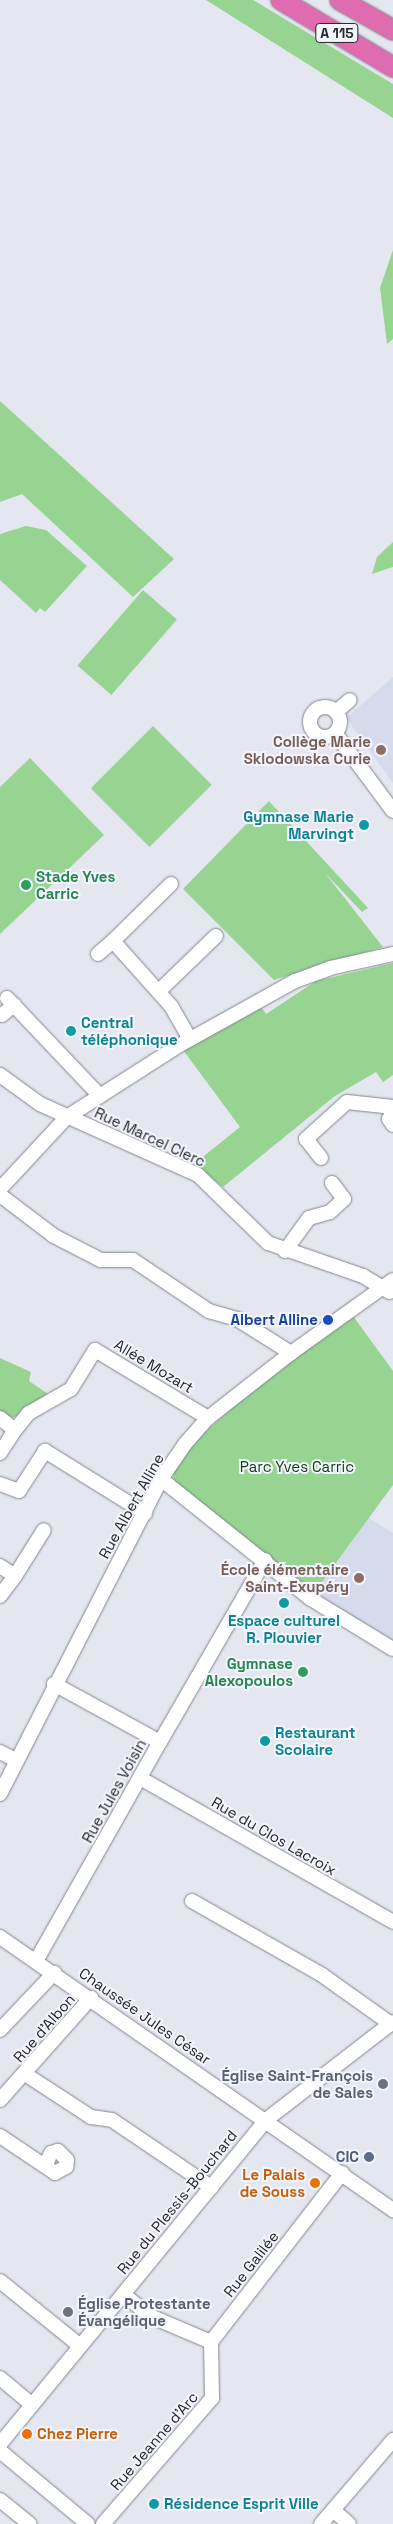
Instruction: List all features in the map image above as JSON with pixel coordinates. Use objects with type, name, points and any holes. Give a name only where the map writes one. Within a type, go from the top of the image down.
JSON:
[{"type":"highway","name":"A 115","points":[[281,0],[393,67]]},
{"type":"highway","name":"A 115","points":[[340,0],[393,30]]},
{"type":"street","points":[[336,712],[350,700]]},
{"type":"street","points":[[326,707],[336,712],[339,721],[335,733],[317,734],[310,726],[315,710],[326,707]]},
{"type":"street","points":[[335,733],[393,811]]},
{"type":"street","points":[[98,954],[171,884]]},
{"type":"street","points":[[159,991],[216,936]]},
{"type":"street","points":[[113,941],[159,991],[190,1039]]},
{"type":"street","points":[[0,1189],[67,1117],[190,1039],[295,982],[330,968],[393,954]]},
{"type":"street","points":[[2,1015],[10,1002],[100,1096]]},
{"type":"street","name":"Rue Marcel Clerc","points":[[0,1075],[67,1117],[198,1175],[259,1237],[286,1251],[363,1276],[390,1287]]},
{"type":"street","points":[[321,1158],[306,1139],[347,1102],[393,1107]]},
{"type":"street","points":[[393,1112],[389,1119],[393,1125]]},
{"type":"street","points":[[286,1251],[309,1218],[330,1212],[344,1199],[332,1183]]},
{"type":"street","points":[[0,1195],[54,1236],[101,1260],[133,1260],[209,1311],[237,1319],[291,1353]]},
{"type":"street","name":"Rue Albert Alline","points":[[0,1794],[54,1684],[145,1513],[161,1478],[208,1418],[291,1353],[390,1287]]},
{"type":"street","name":"Allée Mozart","points":[[16,1430],[29,1413],[71,1389],[95,1350],[208,1418]]},
{"type":"street","points":[[0,1418],[16,1430],[0,1453]]},
{"type":"street","points":[[2,1489],[19,1491],[45,1451],[145,1513]]},
{"type":"street","points":[[161,1478],[311,1599],[393,1649]]},
{"type":"street","points":[[0,1596],[44,1530]]},
{"type":"street","points":[[160,1742],[265,1560]]},
{"type":"street","points":[[0,1566],[15,1576]]},
{"type":"street","name":"Rue Jules Voisin","points":[[36,1961],[160,1742],[54,1684]]},
{"type":"street","points":[[0,1752],[16,1760]]},
{"type":"street","name":"Rue du Clos Lacroix","points":[[140,1778],[393,1922]]},
{"type":"street","points":[[192,1901],[322,1975],[392,2023]]},
{"type":"street","name":"Chaussée Jules César","points":[[0,1937],[91,1998],[393,2210]]},
{"type":"street","points":[[0,2030],[54,1973]]},
{"type":"street","name":"Rue d'Albon","points":[[0,2100],[91,1998]]},
{"type":"street","name":"Rue du Plessis-Bouchard","points":[[0,2444],[266,2120],[392,2023]]},
{"type":"street","points":[[25,2074],[91,2117],[112,2120],[211,2187]]},
{"type":"street","points":[[0,2136],[46,2164]]},
{"type":"street","name":"Rue Galilée","points":[[210,2342],[342,2174]]},
{"type":"street","points":[[0,2281],[79,2346]]},
{"type":"street","points":[[123,2294],[150,2316],[210,2342]]},
{"type":"street","name":"Rue Jeanne d'Arc","points":[[103,2524],[212,2398],[210,2342]]},
{"type":"street","points":[[0,2378],[31,2404]]},
{"type":"street","points":[[320,2524],[393,2440]]},
{"type":"street","points":[[0,2451],[88,2524]]},
{"type":"street","points":[[0,2500],[18,2524]]},
{"type":"street","points":[[0,2500],[30,2524]]},
{"type":"street","points":[[333,2510],[349,2524]]},
{"type":"shaded area","name":"Collège Marie Sklodowska Curie","points":[[393,677],[393,783],[346,718]]},
{"type":"shaded area","name":"École élémentaire Saint-Exupéry","points":[[369,1518],[393,1533],[393,1641],[314,1593]]},
{"type":"green space","points":[[206,0],[253,0],[393,84],[393,118]]},
{"type":"green space","points":[[393,250],[393,339],[387,344],[380,288]]},
{"type":"green space","points":[[0,401],[174,559],[133,597],[22,494],[0,502]]},
{"type":"green space","points":[[26,526],[46,530],[87,566],[45,612],[40,608],[36,613],[0,580],[0,534]]},
{"type":"green space","points":[[393,542],[393,567],[372,574],[377,557]]},
{"type":"green space","points":[[143,590],[177,620],[111,695],[77,665]]},
{"type":"green space","points":[[153,726],[212,785],[149,847],[91,788]]},
{"type":"green space","name":"Stade Yves Carric","points":[[30,758],[104,835],[0,934],[0,787]]},
{"type":"green space","points":[[269,801],[368,908],[362,912],[325,873],[383,947],[274,980],[183,889]]},
{"type":"green space","points":[[393,963],[393,1075],[383,1082],[376,1072],[335,1096],[223,1187],[194,1164],[240,1127],[183,1050],[259,1004],[266,1014],[316,981]]},
{"type":"green space","name":"Parc Yves Carric","points":[[353,1316],[393,1371],[393,1485],[314,1593],[174,1482],[173,1472],[195,1441],[293,1354]]},
{"type":"green space","points":[[0,1358],[31,1372],[29,1381],[51,1396],[18,1416],[8,1418],[0,1412]]},
{"type":"place","name":"Collège Marie Sklodowska Curie","points":[[381,750]]},
{"type":"place","name":"Gymnase Marie Marvingt","points":[[364,825]]},
{"type":"place","name":"Stade Yves Carric","points":[[26,885]]},
{"type":"place","name":"Central téléphonique","points":[[71,1031]]},
{"type":"place","name":"Albert Alline","points":[[328,1320]]},
{"type":"place","name":"École élémentaire Saint-Exupéry","points":[[359,1578]]},
{"type":"place","name":"Espace culturel R. Plouvier","points":[[284,1603]]},
{"type":"place","name":"Gymnase Alexopoulos","points":[[303,1672]]},
{"type":"place","name":"Restaurant Scolaire","points":[[265,1741]]},
{"type":"place","name":"Église Saint-François de Sales","points":[[383,2084]]},
{"type":"place","name":"CIC","points":[[369,2157]]},
{"type":"place","name":"Le Palais de Souss","points":[[315,2183]]},
{"type":"place","name":"Église Protestante Évangélique","points":[[68,2312]]},
{"type":"place","name":"Chez Pierre","points":[[27,2434]]},
{"type":"place","name":"Résidence Esprit Ville","points":[[154,2504]]}]
